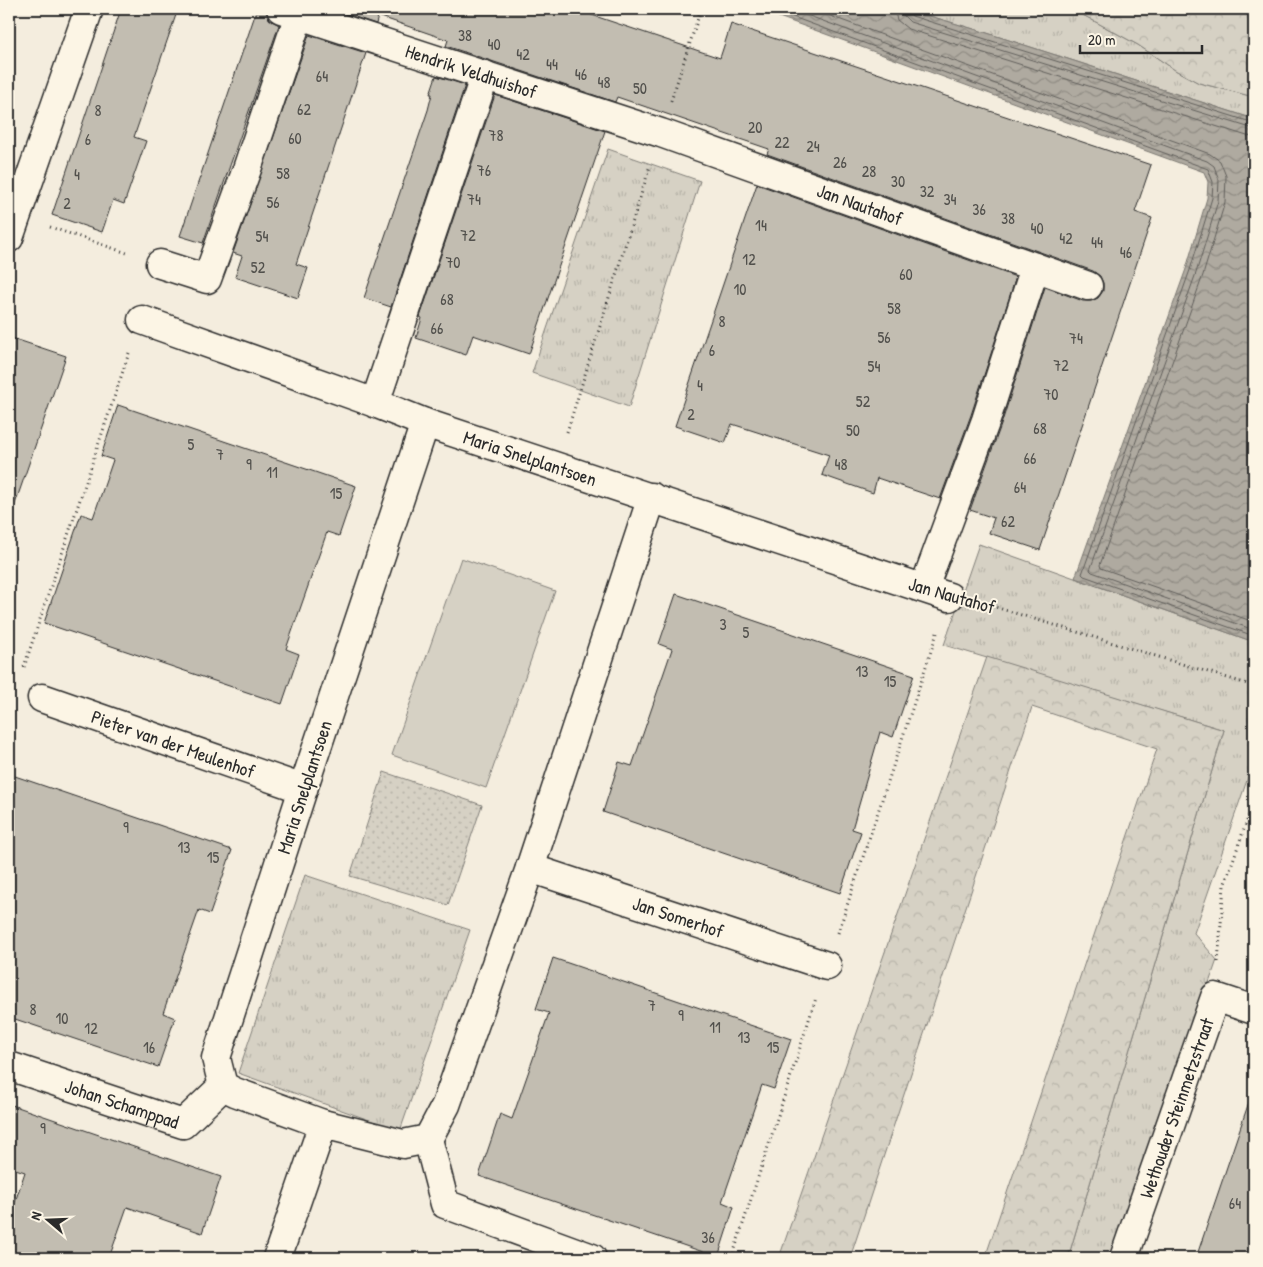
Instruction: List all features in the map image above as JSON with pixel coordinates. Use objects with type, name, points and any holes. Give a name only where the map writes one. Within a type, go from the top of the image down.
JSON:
[{"type":"street","points":[[13,227],[89,9]]},
{"type":"street","points":[[160,264],[206,279],[247,169],[290,12]]},
{"type":"street","name":"Hendrik Veldhuishof","points":[[290,12],[661,133]]},
{"type":"street","points":[[375,403],[486,75]]},
{"type":"street","name":"Jan Nautahof","points":[[661,133],[1088,286]]},
{"type":"street","points":[[924,588],[986,420],[1035,267]]},
{"type":"street","points":[[142,320],[375,403],[425,423]]},
{"type":"street","name":"Maria Snelplantsoen","points":[[223,1086],[216,1058],[425,423],[652,497]]},
{"type":"street","points":[[592,1258],[445,1204],[428,1139],[446,1105],[530,868],[652,497]]},
{"type":"street","name":"Jan Nautahof","points":[[652,497],[949,597]]},
{"type":"street","name":"Pieter van der Meulenhof","points":[[42,698],[303,789]]},
{"type":"street","name":"Jan Somerhof","points":[[530,868],[827,966]]},
{"type":"street","name":"Wethouder Steinmetzstraat","points":[[1124,1258],[1215,997],[1254,1010]]},
{"type":"street","name":"Johan Schamppad","points":[[9,1066],[183,1124],[223,1086]]},
{"type":"street","points":[[223,1086],[323,1124],[403,1144],[428,1139]]},
{"type":"street","points":[[277,1258],[323,1124]]},
{"type":"path","points":[[557,466],[701,9]]},
{"type":"path","points":[[13,227],[160,264]]},
{"type":"path","points":[[24,668],[124,367],[142,320]]},
{"type":"path","points":[[732,1258],[949,597]]},
{"type":"path","name":"Jan Nautahof","points":[[949,597],[984,604],[1254,686]]},
{"type":"path","points":[[1215,997],[1224,886],[1254,801]]},
{"type":"green space","points":[[906,9],[1072,9],[1138,45],[1175,70],[1199,83],[1254,97],[1254,119],[984,32]]},
{"type":"green space","points":[[1072,9],[1254,9],[1254,97],[1199,83],[1175,70],[1138,45]]},
{"type":"green space","points":[[608,149],[700,181],[629,407],[532,373]]},
{"type":"green space","points":[[979,544],[1254,642],[1254,760],[1194,933],[1217,960],[1113,1258],[1068,1258],[1224,730],[944,645]]},
{"type":"green space","points":[[461,558],[555,591],[486,788],[392,755]]},
{"type":"green space","points":[[987,657],[1224,730],[1068,1258],[985,1258],[1157,749],[1032,707],[850,1258],[779,1258]]},
{"type":"green space","points":[[384,772],[482,805],[448,905],[350,876]]},
{"type":"green space","points":[[305,875],[470,930],[400,1131],[238,1073]]},
{"type":"water","points":[[757,9],[906,9],[984,32],[1254,119],[1254,642],[1075,578],[1186,269],[1207,198],[1208,182],[1204,172]]},
{"type":"building","points":[[121,9],[178,9],[134,137],[146,141],[124,204],[113,200],[102,232],[52,215]]},
{"type":"building","points":[[257,9],[266,9],[269,19],[279,25],[203,243],[180,236]]},
{"type":"building","points":[[331,9],[574,9],[720,58],[731,24],[1151,165],[1135,212],[1152,218],[1040,550],[989,533],[994,518],[970,510],[1001,425],[1045,287],[1083,301],[1091,301],[1098,298],[1103,291],[1103,283],[1100,276],[1093,271],[767,154],[769,149],[617,97],[615,102],[446,46],[448,40],[378,16],[376,24]]},
{"type":"building","points":[[309,35],[366,53],[296,264],[308,268],[298,298],[235,277],[242,256],[233,253]]},
{"type":"building","points":[[436,76],[465,85],[391,307],[364,298],[428,110],[432,94],[430,94]]},
{"type":"building","points":[[495,95],[605,131],[529,354],[473,335],[466,355],[416,338],[422,318],[420,317]]},
{"type":"building","points":[[757,184],[1016,277],[971,415],[940,499],[877,478],[873,493],[822,475],[829,455],[732,424],[725,443],[675,426]]},
{"type":"building","points":[[9,337],[66,356],[14,507],[9,506]]},
{"type":"building","points":[[118,405],[356,486],[339,536],[327,532],[286,649],[299,654],[282,704],[44,623],[81,514],[93,518],[113,460],[101,456]]},
{"type":"building","points":[[676,594],[914,675],[893,737],[880,732],[852,829],[861,832],[840,893],[603,812],[619,762],[632,766],[672,649],[659,644]]},
{"type":"building","points":[[9,774],[232,850],[210,914],[199,910],[163,1013],[175,1018],[158,1067],[9,1017]]},
{"type":"building","points":[[553,958],[791,1039],[774,1089],[762,1085],[722,1202],[734,1207],[718,1257],[479,1176],[500,1114],[512,1119],[549,1013],[536,1009]]},
{"type":"building","points":[[1249,1102],[1254,1103],[1254,1258],[1196,1258]]},
{"type":"building","points":[[9,1104],[221,1177],[202,1233],[127,1207],[109,1258],[9,1258],[9,1220],[25,1172],[9,1167]]}]
